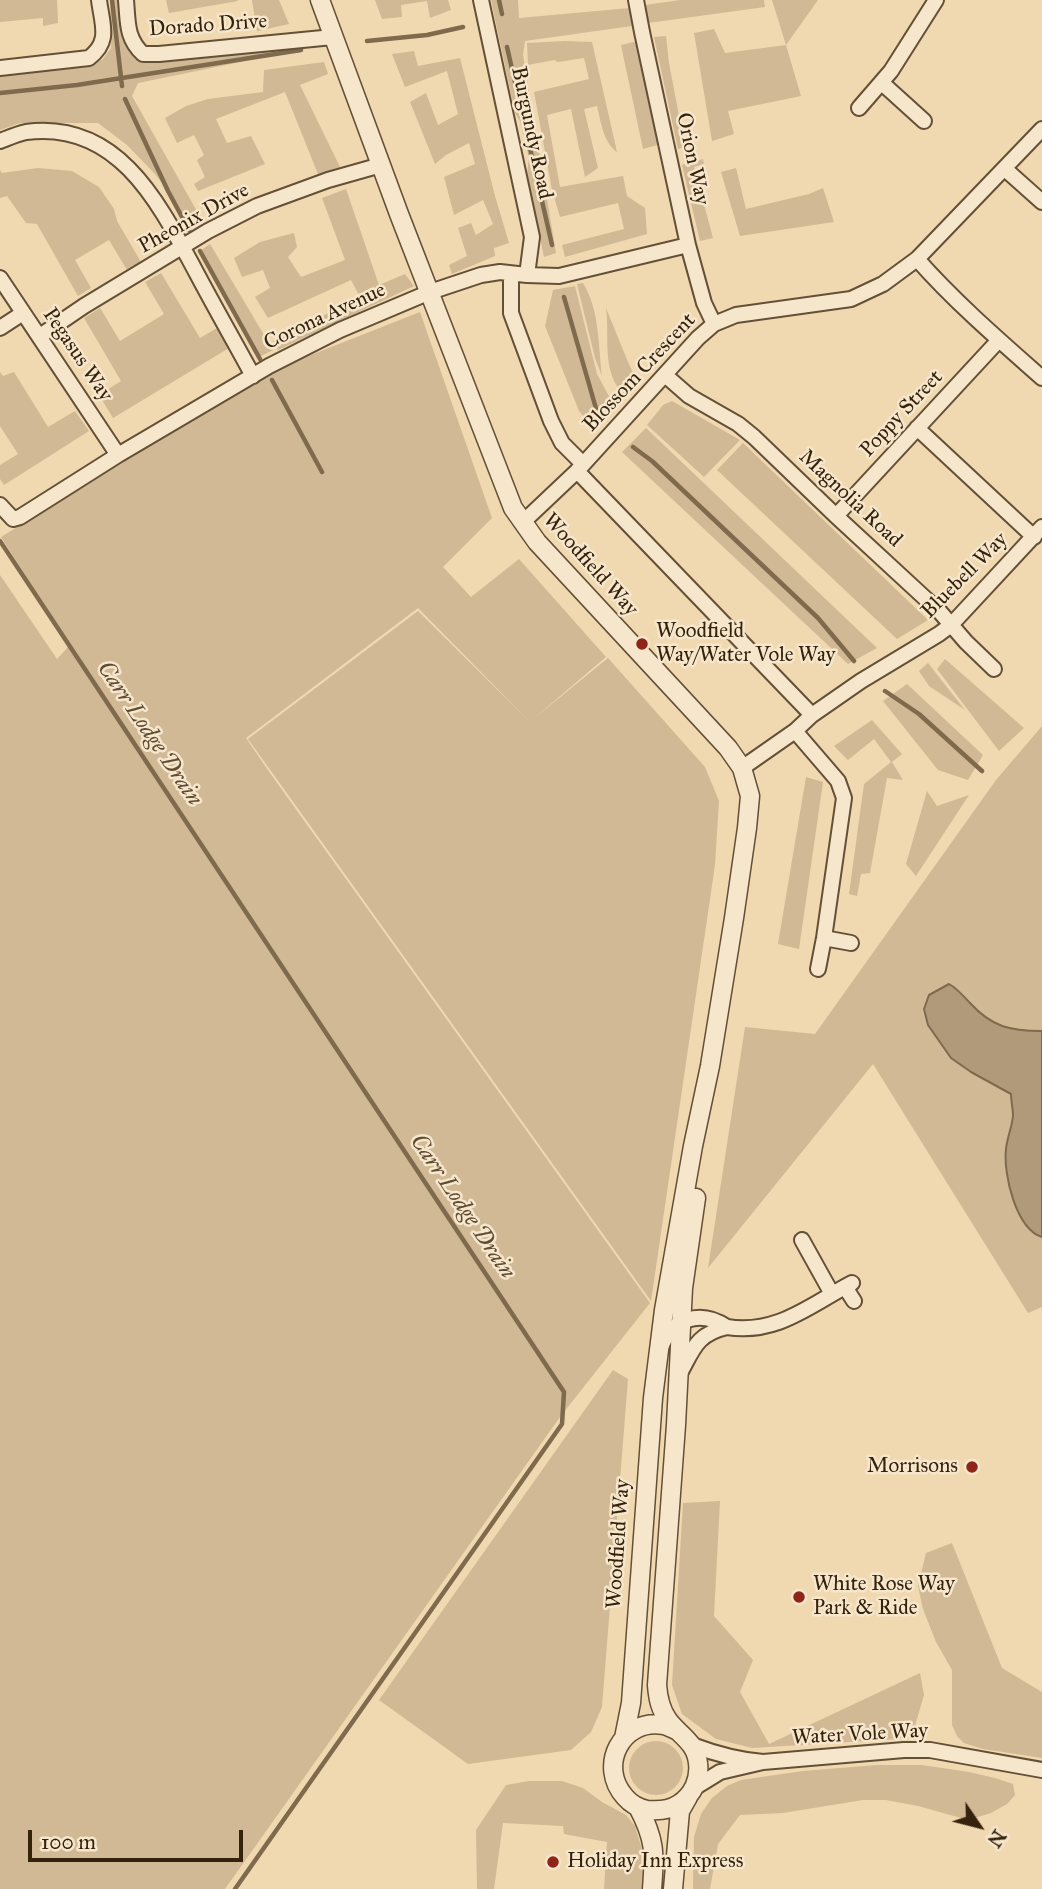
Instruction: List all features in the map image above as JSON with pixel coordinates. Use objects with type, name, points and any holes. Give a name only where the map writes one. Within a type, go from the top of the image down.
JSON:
[{"type":"street","points":[[0,68],[89,58],[99,50],[103,38],[99,0]]},
{"type":"street","name":"Dorado Drive","points":[[127,0],[129,31],[134,45],[143,54],[333,37]]},
{"type":"street","name":"Woodfield Way","points":[[320,0],[513,508],[537,542],[728,748],[741,768],[750,796],[710,1066],[664,1310],[653,1398],[631,1703],[624,1738]]},
{"type":"street","name":"Burgundy Road","points":[[481,0],[532,237],[527,275]]},
{"type":"street","name":"Orion Way","points":[[636,0],[688,245],[704,303],[714,324]]},
{"type":"street","points":[[859,108],[891,71],[936,0]]},
{"type":"street","points":[[882,83],[924,121]]},
{"type":"street","name":"Blossom Crescent","points":[[522,523],[580,468],[698,338],[714,324],[736,315],[851,299],[883,284],[917,259],[1042,129]]},
{"type":"street","points":[[0,141],[23,133],[66,133],[88,139],[135,173],[182,247],[253,376]]},
{"type":"street","name":"Pheonix Drive","points":[[40,336],[83,306],[208,231],[257,206],[328,180],[381,165]]},
{"type":"street","points":[[1005,169],[1042,202]]},
{"type":"street","name":"Corona Avenue","points":[[0,505],[13,519],[20,517],[118,455],[253,376],[340,330],[430,292],[481,275],[500,272],[559,276],[688,245]]},
{"type":"street","points":[[917,259],[999,340],[1042,378]]},
{"type":"street","points":[[511,274],[511,313],[551,421],[562,443],[580,468],[812,715]]},
{"type":"street","name":"Pegasus Way","points":[[0,278],[118,455]]},
{"type":"street","points":[[0,328],[23,313]]},
{"type":"street","name":"Poppy Street","points":[[836,516],[999,340]]},
{"type":"street","name":"Magnolia Road","points":[[665,375],[689,396],[738,424],[754,437],[994,669]]},
{"type":"street","points":[[917,428],[1038,532]]},
{"type":"street","name":"Bluebell Way","points":[[741,768],[860,681],[951,625],[1038,532]]},
{"type":"street","points":[[795,731],[838,781],[844,798],[818,968]]},
{"type":"street","points":[[824,938],[851,943]]},
{"type":"street","name":"Woodfield Way","points":[[678,1731],[659,1704],[657,1685],[683,1288],[710,1066]]},
{"type":"street","points":[[802,1240],[854,1301]]},
{"type":"street","name":"Woodfield Way","points":[[679,1376],[704,1335],[727,1327],[751,1329],[772,1325],[843,1288]]},
{"type":"street","name":"Woodfield Way","points":[[659,1354],[666,1338],[681,1322],[705,1317],[727,1327]]},
{"type":"street","points":[[673,1889],[680,1811],[691,1792],[698,1775],[698,1760],[692,1745],[678,1731],[663,1725],[645,1726],[624,1738],[615,1752],[612,1772],[618,1789],[632,1804],[657,1811],[674,1807],[691,1792]]},
{"type":"street","name":"Water Vole Way","points":[[692,1745],[719,1755],[763,1762]]},
{"type":"street","name":"Water Vole Way","points":[[691,1792],[720,1772],[763,1762],[904,1750],[930,1750],[1042,1770]]},
{"type":"street","points":[[638,1807],[652,1838],[652,1889]]},
{"type":"shaded area","points":[[0,0],[57,0],[58,23],[43,26],[43,18],[0,22]]},
{"type":"shaded area","points":[[110,0],[128,0],[139,58],[299,45],[304,49],[138,83],[132,96],[203,222],[189,228],[155,174],[127,145],[98,123],[20,123],[0,130],[0,74],[102,60],[111,48]]},
{"type":"shaded area","points":[[166,0],[237,0],[238,1],[169,13]]},
{"type":"shaded area","points":[[252,0],[279,0],[289,24],[257,31]]},
{"type":"shaded area","points":[[375,0],[448,0],[451,10],[430,18],[427,1],[401,5],[402,17],[382,19]]},
{"type":"shaded area","points":[[491,0],[518,0],[519,18],[630,8],[632,26],[525,41],[523,55],[556,253],[544,257],[527,175],[529,158],[520,121],[515,113]]},
{"type":"shaded area","points":[[680,0],[764,0],[765,7],[648,23],[645,5]]},
{"type":"shaded area","points":[[772,0],[818,0],[786,45]]},
{"type":"shaded area","points":[[714,29],[725,53],[786,45],[801,96],[728,111],[734,134],[712,141],[694,33]]},
{"type":"shaded area","points":[[666,36],[685,147],[678,149],[654,37]]},
{"type":"shaded area","points":[[638,41],[661,144],[643,149],[621,45]]},
{"type":"shaded area","points":[[592,42],[617,152],[606,137],[597,106],[584,109],[598,168],[585,177],[571,109],[547,115],[560,187],[623,176],[627,196],[645,208],[647,234],[565,257],[562,245],[624,229],[618,203],[560,217],[552,190],[534,92],[589,79],[584,58],[528,65],[527,43]]},
{"type":"shaded area","points":[[414,51],[418,66],[460,58],[509,243],[494,248],[495,256],[452,274],[449,265],[467,256],[458,228],[471,223],[476,235],[493,224],[483,200],[454,215],[444,177],[475,164],[469,143],[435,164],[410,102],[426,93],[438,125],[458,114],[447,71],[405,87],[392,54]]},
{"type":"shaded area","points":[[324,62],[328,74],[300,85],[340,167],[318,174],[285,92],[216,119],[227,143],[251,136],[265,164],[198,191],[194,184],[205,177],[197,160],[204,155],[194,135],[177,143],[165,118],[186,106],[208,99],[263,92],[264,70]]},
{"type":"shaded area","points":[[703,159],[704,164],[694,167],[713,238],[700,241],[682,165]]},
{"type":"shaded area","points":[[38,168],[72,171],[99,187],[114,209],[117,221],[141,262],[127,270],[109,240],[75,260],[91,288],[78,296],[37,224],[26,223],[7,196],[0,198],[0,170],[2,173]]},
{"type":"shaded area","points":[[736,168],[746,209],[809,194],[823,188],[834,222],[740,236],[721,172]]},
{"type":"shaded area","points":[[346,189],[379,285],[405,274],[414,286],[278,350],[273,341],[360,297],[351,280],[268,318],[255,297],[270,288],[263,270],[242,277],[234,258],[260,242],[294,233],[297,247],[288,257],[301,277],[345,260],[322,198]]},
{"type":"shaded area","points":[[210,244],[273,350],[259,357],[200,251]]},
{"type":"shaded area","points":[[161,273],[200,338],[222,325],[234,345],[113,418],[99,395],[121,381],[84,318],[100,308],[120,341],[164,314],[145,282]]},
{"type":"shaded area","points":[[583,283],[593,305],[602,376],[577,284]]},
{"type":"shaded area","points":[[575,286],[597,374],[612,402],[597,419],[592,415],[586,419],[579,411],[545,326],[553,290]]},
{"type":"shaded area","points":[[606,308],[636,379],[623,394],[616,385],[609,364]]},
{"type":"shaded area","points":[[420,312],[492,518],[443,567],[471,597],[519,559],[606,657],[532,720],[608,658],[705,767],[719,801],[715,865],[651,1301],[248,739],[418,611],[530,722],[418,608],[246,738],[650,1303],[560,1417],[225,1889],[0,1889],[0,575],[57,659],[70,645],[1,537],[273,370]]},
{"type":"shaded area","points":[[0,372],[3,376],[14,372],[48,427],[75,411],[89,431],[4,485],[0,479],[0,465],[18,454],[0,426]]},
{"type":"shaded area","points":[[672,401],[740,440],[704,477],[647,425],[663,405]]},
{"type":"shaded area","points":[[646,428],[877,648],[848,664],[622,452]]},
{"type":"shaded area","points":[[743,443],[928,620],[897,639],[717,470]]},
{"type":"shaded area","points":[[945,659],[1024,728],[999,751],[937,669]]},
{"type":"shaded area","points":[[928,663],[965,710],[929,686],[919,671]]},
{"type":"shaded area","points":[[907,684],[983,755],[968,780],[938,770],[883,701]]},
{"type":"shaded area","points":[[872,720],[902,754],[892,762],[903,780],[887,778],[870,873],[861,874],[857,896],[849,894],[864,784],[891,762],[874,739],[848,760],[834,746]]},
{"type":"shaded area","points":[[1042,726],[1042,1307],[1028,1313],[873,1064],[708,1268],[745,1027],[815,1034],[996,780]]},
{"type":"shaded area","points":[[806,777],[823,782],[799,949],[778,944]]},
{"type":"shaded area","points":[[927,791],[937,806],[969,795],[916,876],[906,864]]},
{"type":"shaded area","points":[[949,984],[994,1022],[1020,1030],[1042,1031],[1042,1237],[1025,1223],[1009,1186],[1006,1160],[1013,1116],[1011,1094],[951,1058],[928,1025],[924,1009],[929,995]]},
{"type":"shaded area","points":[[613,1370],[628,1379],[602,1707],[591,1732],[571,1750],[468,1764],[379,1700]]},
{"type":"shaded area","points":[[720,1501],[714,1616],[753,1660],[740,1692],[769,1744],[920,1673],[924,1695],[914,1729],[899,1739],[752,1748],[716,1739],[682,1714],[672,1685],[683,1503]]},
{"type":"shaded area","points":[[952,1543],[1002,1668],[1042,1692],[1042,1758],[983,1749],[964,1743],[952,1725],[952,1670],[936,1642],[923,1609],[918,1586],[926,1553]]},
{"type":"shaded area","points":[[656,1741],[675,1749],[683,1768],[675,1787],[656,1795],[637,1787],[629,1768],[637,1749]]},
{"type":"shaded area","points":[[877,1765],[922,1765],[969,1772],[1013,1784],[1015,1795],[1007,1804],[991,1813],[968,1820],[886,1800],[863,1800],[783,1813],[740,1815],[718,1844],[710,1889],[693,1889],[694,1837],[701,1814],[712,1798],[727,1786],[741,1780],[803,1771]]},
{"type":"shaded area","points":[[529,1781],[562,1781],[583,1788],[626,1815],[635,1826],[647,1866],[644,1889],[604,1889],[607,1842],[564,1834],[563,1826],[503,1823],[494,1889],[477,1889],[476,1830],[506,1785]]},
{"type":"waterway","points":[[112,0],[122,86]]},
{"type":"waterway","points":[[499,0],[502,14]]},
{"type":"waterway","points":[[367,41],[427,35],[463,27]]},
{"type":"waterway","points":[[507,47],[552,245]]},
{"type":"waterway","points":[[0,93],[77,85],[301,50]]},
{"type":"waterway","points":[[125,99],[189,230]]},
{"type":"waterway","points":[[200,251],[260,359]]},
{"type":"waterway","points":[[564,297],[597,412]]},
{"type":"waterway","points":[[272,380],[322,472]]},
{"type":"waterway","points":[[633,447],[652,461],[818,618],[854,661]]},
{"type":"waterway","name":"Carr Lodge Drain","points":[[0,541],[564,1392],[562,1424],[235,1889]]},
{"type":"waterway","points":[[885,691],[919,714],[982,771]]},
{"type":"place","name":"Woodfield Way/Water Vole Way","points":[[642,644]]},
{"type":"place","name":"Morrisons","points":[[972,1467]]},
{"type":"place","name":"White Rose Way Park & Ride","points":[[799,1597]]},
{"type":"place","name":"Holiday Inn Express","points":[[553,1862]]}]
